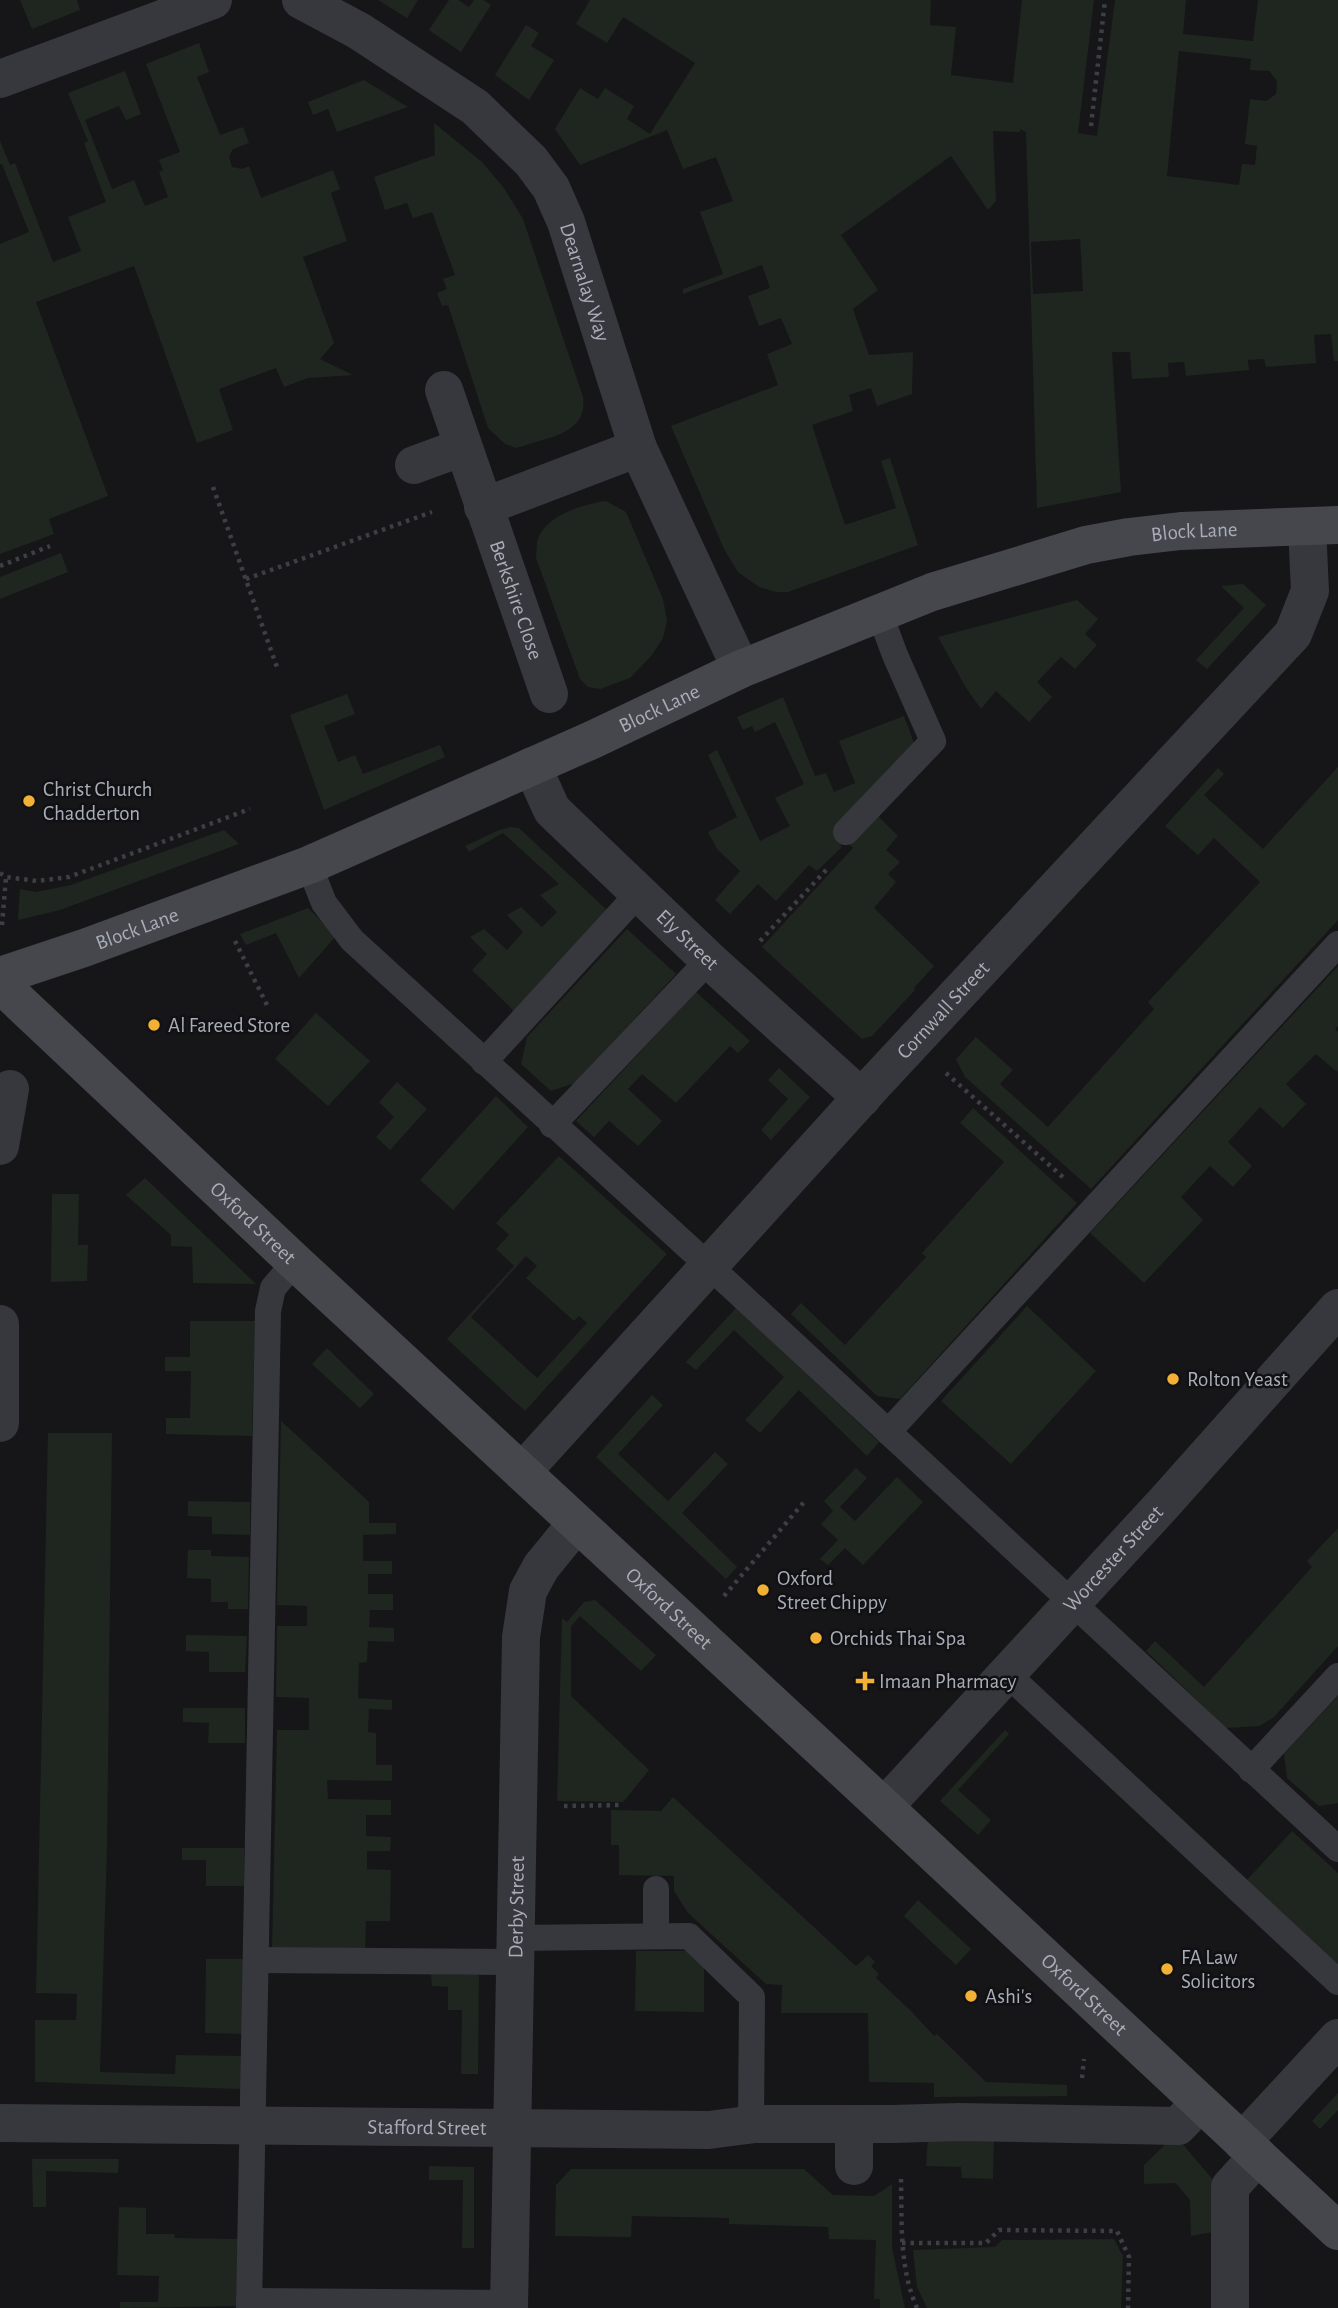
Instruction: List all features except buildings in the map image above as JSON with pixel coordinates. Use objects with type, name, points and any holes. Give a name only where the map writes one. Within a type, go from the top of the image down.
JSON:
[{"type":"main road","name":"Block Lane","points":[[0,976],[309,865],[532,766],[741,668],[879,612],[967,580],[1086,545],[1129,537],[1181,531],[1323,526]]},
{"type":"main road","name":"Oxford Street","points":[[0,984],[576,1524],[1338,2231]]},
{"type":"street","points":[[0,79],[213,0]]},
{"type":"street","name":"Dearnalay Way","points":[[302,0],[368,37],[475,107],[531,161],[551,188],[566,222],[638,448],[741,668]]},
{"type":"street","name":"Berkshire Close","points":[[444,390],[549,694]]},
{"type":"street","points":[[414,465],[463,447]]},
{"type":"street","points":[[483,507],[638,448]]},
{"type":"street","name":"Cornwall Street","points":[[522,1472],[862,1098],[1293,634],[1310,591],[1323,526]]},
{"type":"street","name":"Ely Street","points":[[532,766],[552,810],[709,960],[862,1098]]},
{"type":"street","points":[[0,1146],[10,1089]]},
{"type":"street","name":"Worcester Street","points":[[884,1807],[1338,1308]]},
{"type":"street","points":[[0,1324],[0,1423]]},
{"type":"street","name":"Derby Street","points":[[509,2306],[521,1637],[528,1591],[541,1567],[576,1524]]},
{"type":"street","points":[[1230,2308],[1230,2187],[1250,2149],[1338,2038]]},
{"type":"street","name":"Stafford Street","points":[[0,2123],[709,2130],[751,2124],[959,2122],[1178,2126],[1199,2103]]},
{"type":"street","points":[[854,2124],[854,2166]]},
{"type":"lane","points":[[846,832],[933,741],[894,655],[879,612]]},
{"type":"lane","points":[[309,865],[324,903],[352,940],[1338,1849]]},
{"type":"lane","points":[[484,1062],[638,894]]},
{"type":"lane","points":[[888,1432],[1338,944]]},
{"type":"lane","points":[[552,1125],[709,960]]},
{"type":"lane","points":[[295,1262],[274,1288],[268,1311],[248,2305],[509,2306]]},
{"type":"lane","points":[[1007,1674],[1338,1982]]},
{"type":"lane","points":[[1251,1770],[1338,1676]]},
{"type":"lane","points":[[656,1889],[656,1936]]},
{"type":"lane","points":[[256,1960],[514,1950],[656,1936],[689,1936],[752,1997],[751,2124]]},
{"type":"path","points":[[1091,126],[1105,0]]},
{"type":"path","points":[[213,487],[278,670]]},
{"type":"path","points":[[246,579],[433,512]]},
{"type":"path","points":[[0,566],[50,546]]},
{"type":"path","points":[[0,873],[6,877],[37,881],[69,877],[250,809]]},
{"type":"path","points":[[752,949],[844,850],[846,832]]},
{"type":"path","points":[[2,930],[6,877]]},
{"type":"path","points":[[234,939],[268,1007]]},
{"type":"path","points":[[944,1071],[1096,1206]]},
{"type":"path","points":[[717,1604],[804,1502]]},
{"type":"path","points":[[559,1806],[619,1805]]},
{"type":"path","points":[[898,2171],[901,2179],[902,2243],[907,2286],[917,2308]]},
{"type":"path","points":[[902,2243],[986,2243],[999,2230],[1117,2231],[1129,2257],[1128,2308]]},
{"type":"shaded area","points":[[20,0],[77,0],[80,10],[32,29]]},
{"type":"shaded area","points":[[378,0],[418,0],[407,18]]},
{"type":"shaded area","points":[[449,0],[458,0],[469,7],[474,0],[483,0],[491,5],[461,52],[429,30]]},
{"type":"shaded area","points":[[590,0],[931,0],[930,25],[956,27],[951,75],[1013,83],[1022,0],[1094,0],[1078,133],[1097,136],[1115,0],[1186,0],[1183,34],[1253,41],[1258,0],[1338,0],[1338,361],[1334,361],[1331,334],[1314,335],[1316,363],[1266,367],[1264,359],[1248,360],[1249,370],[1186,376],[1184,362],[1168,363],[1169,377],[1132,379],[1130,352],[1112,352],[1121,492],[1037,508],[1026,132],[1020,129],[1020,132],[993,131],[996,201],[988,210],[951,156],[841,235],[878,290],[853,309],[869,355],[913,352],[912,394],[877,406],[871,388],[849,395],[853,411],[812,425],[845,525],[896,508],[881,461],[890,458],[918,545],[788,592],[759,587],[738,572],[724,549],[671,426],[778,385],[767,354],[792,344],[781,318],[759,326],[748,296],[770,288],[762,265],[683,294],[683,289],[723,274],[700,212],[733,201],[716,157],[683,169],[667,130],[580,165],[555,129],[580,88],[598,99],[605,88],[634,106],[627,119],[650,134],[695,63],[623,17],[607,43],[576,24]],"holes":[[[1179,51],[1251,59],[1250,70],[1269,71],[1277,81],[1276,94],[1266,101],[1250,99],[1245,144],[1257,146],[1255,165],[1242,164],[1239,185],[1167,176]],[[1080,239],[1083,291],[1033,294],[1031,242]]]},
{"type":"shaded area","points":[[526,25],[539,33],[531,46],[554,60],[529,100],[495,75]]},
{"type":"shaded area","points":[[199,43],[209,72],[197,77],[220,135],[243,127],[249,143],[233,149],[229,157],[232,167],[242,169],[249,166],[261,198],[333,170],[340,189],[331,193],[347,241],[303,257],[334,343],[320,359],[353,375],[308,378],[284,387],[276,368],[219,389],[233,430],[197,443],[134,266],[36,302],[108,496],[49,519],[54,534],[0,554],[0,244],[29,232],[0,164],[0,141],[10,165],[15,163],[53,262],[81,251],[68,217],[106,202],[84,143],[88,141],[68,93],[125,71],[141,114],[126,120],[119,106],[85,120],[112,189],[134,180],[145,206],[168,197],[159,172],[163,170],[159,160],[180,152],[146,64]]},
{"type":"shaded area","points":[[364,80],[408,107],[337,132],[328,109],[313,115],[308,102]]},
{"type":"shaded area","points":[[434,123],[482,162],[504,188],[523,219],[583,397],[580,419],[565,432],[516,448],[505,444],[488,428],[448,305],[442,306],[437,293],[447,289],[443,279],[455,275],[432,212],[413,218],[407,203],[385,210],[374,177],[435,155]]},
{"type":"shaded area","points":[[606,501],[626,512],[663,599],[667,621],[663,638],[652,655],[630,678],[600,689],[588,687],[580,679],[536,558],[539,536],[551,522],[578,508]]},
{"type":"shaded area","points":[[61,553],[68,572],[0,599],[0,577]]},
{"type":"shaded area","points":[[1243,584],[1266,605],[1207,669],[1196,660],[1244,608],[1221,586]]},
{"type":"shaded area","points":[[1077,600],[1098,619],[1085,634],[1097,645],[1075,669],[1061,657],[1037,682],[1052,697],[1029,722],[996,691],[981,709],[966,688],[938,637]]},
{"type":"shaded area","points":[[347,694],[355,714],[324,726],[338,762],[355,755],[363,774],[440,745],[445,757],[324,810],[290,715]]},
{"type":"shaded area","points":[[783,697],[815,776],[826,773],[834,792],[855,783],[839,741],[904,716],[915,746],[839,824],[841,848],[817,871],[809,865],[776,901],[758,884],[730,914],[715,900],[740,871],[717,849],[708,832],[737,817],[708,755],[717,750],[760,841],[790,826],[775,798],[804,784],[775,722],[755,732],[752,726],[743,730],[737,717]]},
{"type":"shaded area","points":[[1338,767],[1338,920],[1091,1189],[965,1077],[956,1059],[976,1037],[1013,1070],[1000,1084],[1048,1127],[1154,1009],[1148,1002],[1260,882],[1214,838],[1198,855],[1165,826],[1218,768],[1224,774],[1204,795],[1263,849]]},
{"type":"shaded area","points":[[878,816],[898,836],[886,850],[900,862],[888,874],[896,882],[874,908],[934,966],[872,1036],[862,1039],[762,947],[853,848],[850,845]]},
{"type":"shaded area","points":[[511,827],[519,828],[607,910],[514,1011],[472,970],[487,954],[470,937],[484,929],[507,950],[523,932],[507,915],[521,907],[542,927],[557,912],[540,895],[559,884],[503,833],[469,852],[465,846]]},
{"type":"shaded area","points":[[224,830],[239,844],[60,910],[18,920],[20,889],[36,892],[71,885]]},
{"type":"shaded area","points":[[308,908],[336,936],[299,978],[276,933],[246,945],[240,934]]},
{"type":"shaded area","points":[[627,929],[676,974],[575,1083],[551,1091],[521,1064],[527,1037]]},
{"type":"shaded area","points":[[1338,966],[1338,1026],[1335,1029],[1338,1032],[1337,1072],[1316,1054],[1286,1084],[1306,1104],[1283,1128],[1260,1107],[1228,1142],[1252,1166],[1233,1187],[1210,1166],[1181,1197],[1203,1220],[1144,1283],[1090,1233]]},
{"type":"shaded area","points":[[696,992],[750,1041],[738,1053],[730,1046],[676,1103],[642,1074],[628,1089],[662,1121],[638,1146],[609,1121],[594,1137],[576,1121]]},
{"type":"shaded area","points":[[316,1013],[370,1061],[328,1106],[275,1059]]},
{"type":"shaded area","points":[[779,1068],[810,1097],[771,1140],[761,1130],[788,1099],[768,1080]]},
{"type":"shaded area","points":[[397,1082],[427,1109],[390,1150],[376,1137],[394,1117],[379,1102]]},
{"type":"shaded area","points":[[496,1096],[528,1127],[453,1210],[420,1180]]},
{"type":"shaded area","points":[[973,1108],[1077,1203],[900,1399],[877,1396],[791,1314],[801,1303],[845,1345],[926,1257],[922,1253],[1004,1162],[960,1123]]},
{"type":"shaded area","points":[[559,1156],[667,1254],[525,1411],[447,1339],[514,1266],[496,1249],[509,1235],[496,1223]],"holes":[[[526,1256],[537,1266],[526,1278],[574,1321],[579,1316],[587,1323],[537,1378],[471,1317]]]},
{"type":"shaded area","points":[[145,1178],[256,1284],[193,1283],[192,1247],[171,1246],[171,1235],[126,1195]]},
{"type":"shaded area","points":[[52,1194],[79,1194],[78,1245],[88,1245],[87,1281],[51,1282]]},
{"type":"shaded area","points":[[1027,1306],[1096,1371],[1011,1464],[941,1401]]},
{"type":"shaded area","points":[[736,1308],[879,1442],[867,1456],[799,1390],[760,1433],[745,1420],[784,1377],[734,1330],[696,1370],[686,1362]]},
{"type":"shaded area","points":[[190,1321],[255,1321],[252,1436],[166,1434],[166,1418],[190,1418],[191,1371],[165,1371],[165,1357],[190,1357]]},
{"type":"shaded area","points":[[327,1348],[374,1394],[360,1408],[312,1364]]},
{"type":"shaded area","points":[[652,1395],[663,1405],[618,1454],[668,1501],[715,1452],[728,1464],[682,1513],[737,1567],[726,1579],[596,1457]]},
{"type":"shaded area","points":[[281,1421],[367,1500],[369,1523],[396,1523],[396,1534],[363,1535],[363,1561],[392,1561],[392,1574],[368,1574],[368,1594],[393,1594],[393,1610],[370,1610],[369,1627],[394,1628],[394,1642],[368,1641],[367,1662],[359,1663],[358,1698],[392,1700],[392,1710],[369,1709],[368,1732],[376,1733],[376,1765],[392,1765],[392,1781],[327,1780],[328,1799],[391,1800],[391,1815],[366,1815],[366,1836],[391,1837],[390,1851],[367,1851],[367,1869],[391,1870],[390,1921],[366,1921],[365,1949],[272,1948],[277,1730],[309,1730],[309,1698],[276,1697],[277,1626],[307,1626],[307,1606],[277,1605]]},
{"type":"shaded area","points":[[48,1433],[112,1433],[107,1848],[100,2072],[175,2074],[176,2055],[241,2056],[241,2089],[35,2082],[35,2020],[76,2020],[77,1994],[36,1993]]},
{"type":"shaded area","points":[[856,1468],[867,1478],[840,1507],[855,1521],[897,1477],[923,1502],[863,1565],[845,1548],[828,1565],[820,1559],[838,1540],[821,1524],[833,1511],[824,1501]]},
{"type":"shaded area","points":[[188,1501],[250,1502],[250,1535],[212,1534],[212,1517],[188,1516]]},
{"type":"shaded area","points":[[1338,1528],[1338,1646],[1274,1717],[1260,1726],[1226,1728],[1146,1651],[1155,1641],[1204,1687],[1312,1567],[1307,1561]]},
{"type":"shaded area","points":[[188,1550],[211,1550],[211,1556],[249,1557],[248,1609],[228,1609],[228,1602],[211,1602],[211,1579],[187,1578]]},
{"type":"shaded area","points":[[595,1600],[656,1655],[641,1671],[580,1616],[571,1626],[571,1696],[649,1770],[623,1802],[557,1801],[562,1618],[567,1622],[584,1602]]},
{"type":"shaded area","points":[[186,1635],[247,1636],[245,1672],[209,1672],[209,1652],[186,1651]]},
{"type":"shaded area","points":[[1338,1696],[1338,1803],[1319,1806],[1287,1778],[1284,1754]]},
{"type":"shaded area","points":[[183,1708],[245,1708],[245,1743],[208,1743],[209,1723],[183,1722]]},
{"type":"shaded area","points":[[1005,1730],[1009,1734],[958,1790],[991,1820],[978,1835],[940,1801]]},
{"type":"shaded area","points":[[673,1797],[856,1966],[868,1955],[875,1962],[871,1966],[879,1974],[876,1978],[934,2036],[937,2034],[986,2082],[1067,2085],[1067,2096],[934,2097],[934,2083],[869,2082],[868,2013],[781,2013],[782,1985],[766,1984],[688,1913],[674,1891],[674,1876],[619,1875],[619,1845],[611,1845],[611,1810],[661,1811]]},
{"type":"shaded area","points":[[1292,1831],[1338,1873],[1338,1965],[1247,1880]]},
{"type":"shaded area","points":[[182,1848],[244,1848],[244,1886],[206,1886],[206,1860],[182,1860]]},
{"type":"shaded area","points":[[918,1900],[971,1949],[956,1965],[904,1916]]},
{"type":"shaded area","points":[[636,1951],[691,1951],[704,1961],[704,2012],[635,2011]]},
{"type":"shaded area","points":[[206,1959],[243,1959],[242,2034],[205,2033]]},
{"type":"shaded area","points":[[431,1974],[479,1975],[478,2074],[461,2074],[462,2010],[448,2010],[448,1987],[432,1986]]},
{"type":"shaded area","points":[[1338,2093],[1338,2110],[1320,2129],[1312,2121]]},
{"type":"shaded area","points":[[928,2137],[994,2139],[993,2179],[962,2178],[961,2167],[926,2166]]},
{"type":"shaded area","points":[[1169,2141],[1180,2141],[1213,2180],[1213,2232],[1191,2236],[1190,2200],[1176,2183],[1144,2184],[1144,2165]]},
{"type":"shaded area","points":[[32,2159],[119,2159],[118,2173],[46,2171],[46,2207],[33,2207]]},
{"type":"shaded area","points":[[429,2166],[474,2167],[474,2248],[462,2248],[463,2180],[429,2180]]},
{"type":"shaded area","points":[[571,2169],[804,2169],[833,2195],[874,2196],[892,2184],[892,2248],[905,2308],[880,2308],[880,2299],[874,2299],[876,2240],[829,2239],[828,2227],[729,2224],[729,2218],[632,2216],[631,2237],[555,2236],[556,2185]]},
{"type":"shaded area","points":[[119,2207],[146,2208],[146,2234],[174,2234],[175,2238],[238,2239],[236,2306],[120,2308],[120,2302],[158,2302],[159,2276],[117,2275]]},
{"type":"shaded area","points":[[1114,2239],[1123,2256],[1121,2308],[927,2308],[917,2287],[913,2250],[995,2247],[1002,2240]]},
{"type":"place","name":"Christ Church Chadderton","points":[[29,801]]},
{"type":"place","name":"Al Fareed Store","points":[[154,1025]]},
{"type":"place","name":"Rolton Yeast","points":[[1173,1379]]},
{"type":"place","name":"Oxford Street Chippy","points":[[763,1590]]},
{"type":"place","name":"Orchids Thai Spa","points":[[816,1638]]},
{"type":"place","name":"Imaan Pharmacy","points":[[865,1681]]},
{"type":"place","name":"FA Law Solicitors","points":[[1167,1969]]},
{"type":"place","name":"Ashi's","points":[[971,1996]]}]
